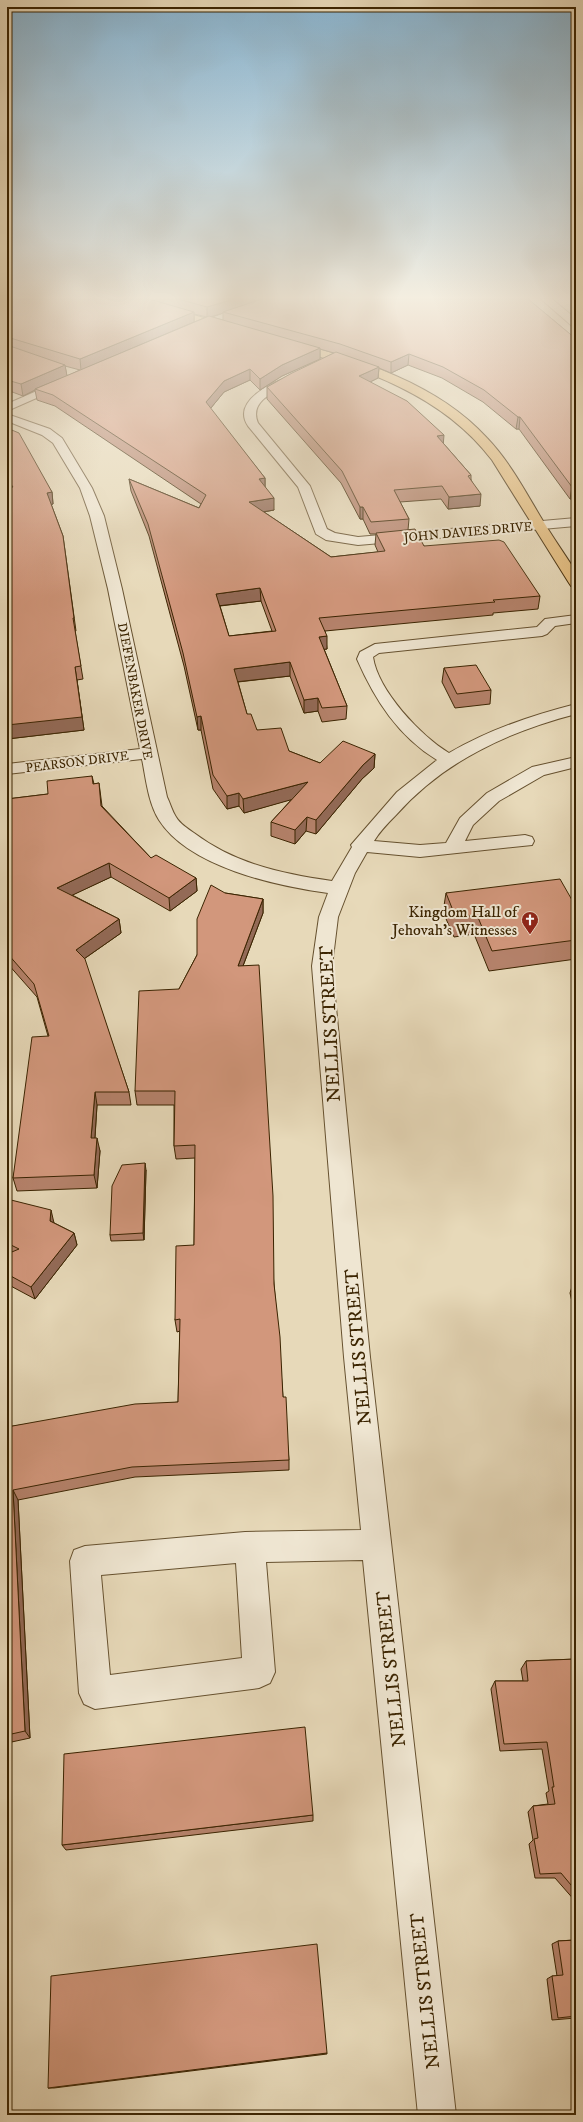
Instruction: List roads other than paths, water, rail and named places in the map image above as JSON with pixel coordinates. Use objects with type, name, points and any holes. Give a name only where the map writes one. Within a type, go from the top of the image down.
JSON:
[{"type":"main road","points":[[428,398],[465,423],[482,439],[498,459],[576,583]]},
{"type":"street","points":[[7,408],[29,398]]},
{"type":"street","name":"JOHN DAVIES DRIVE","points":[[258,398],[248,408],[247,413],[252,424],[304,486],[313,506],[321,531],[331,537],[358,541],[576,522]]},
{"type":"street","name":"DIEFENBAKER DRIVE","points":[[7,417],[46,432],[58,441],[86,488],[98,518],[115,589],[158,797],[166,815],[174,827],[188,838],[239,867],[288,881],[338,888]]},
{"type":"street","points":[[450,761],[430,750],[413,733],[385,699],[365,659],[365,655],[382,648],[542,632],[550,622],[576,619]]},
{"type":"street","name":"NELLIS STREET","points":[[437,2115],[357,1357],[322,966],[326,921],[338,888],[360,845],[387,812],[405,794],[467,750],[518,726],[549,715],[576,709]]},
{"type":"street","name":"PEARSON DRIVE","points":[[7,769],[148,753]]},
{"type":"street","points":[[452,848],[466,822],[493,796],[538,771],[576,762]]},
{"type":"street","points":[[360,845],[420,851],[525,841]]},
{"type":"street","points":[[250,1547],[259,1672],[95,1693],[85,1560],[250,1547],[377,1544]]},
{"type":"place","name":"Kingdom Hall of Jehovah's Witnesses","points":[[530,935]]}]
